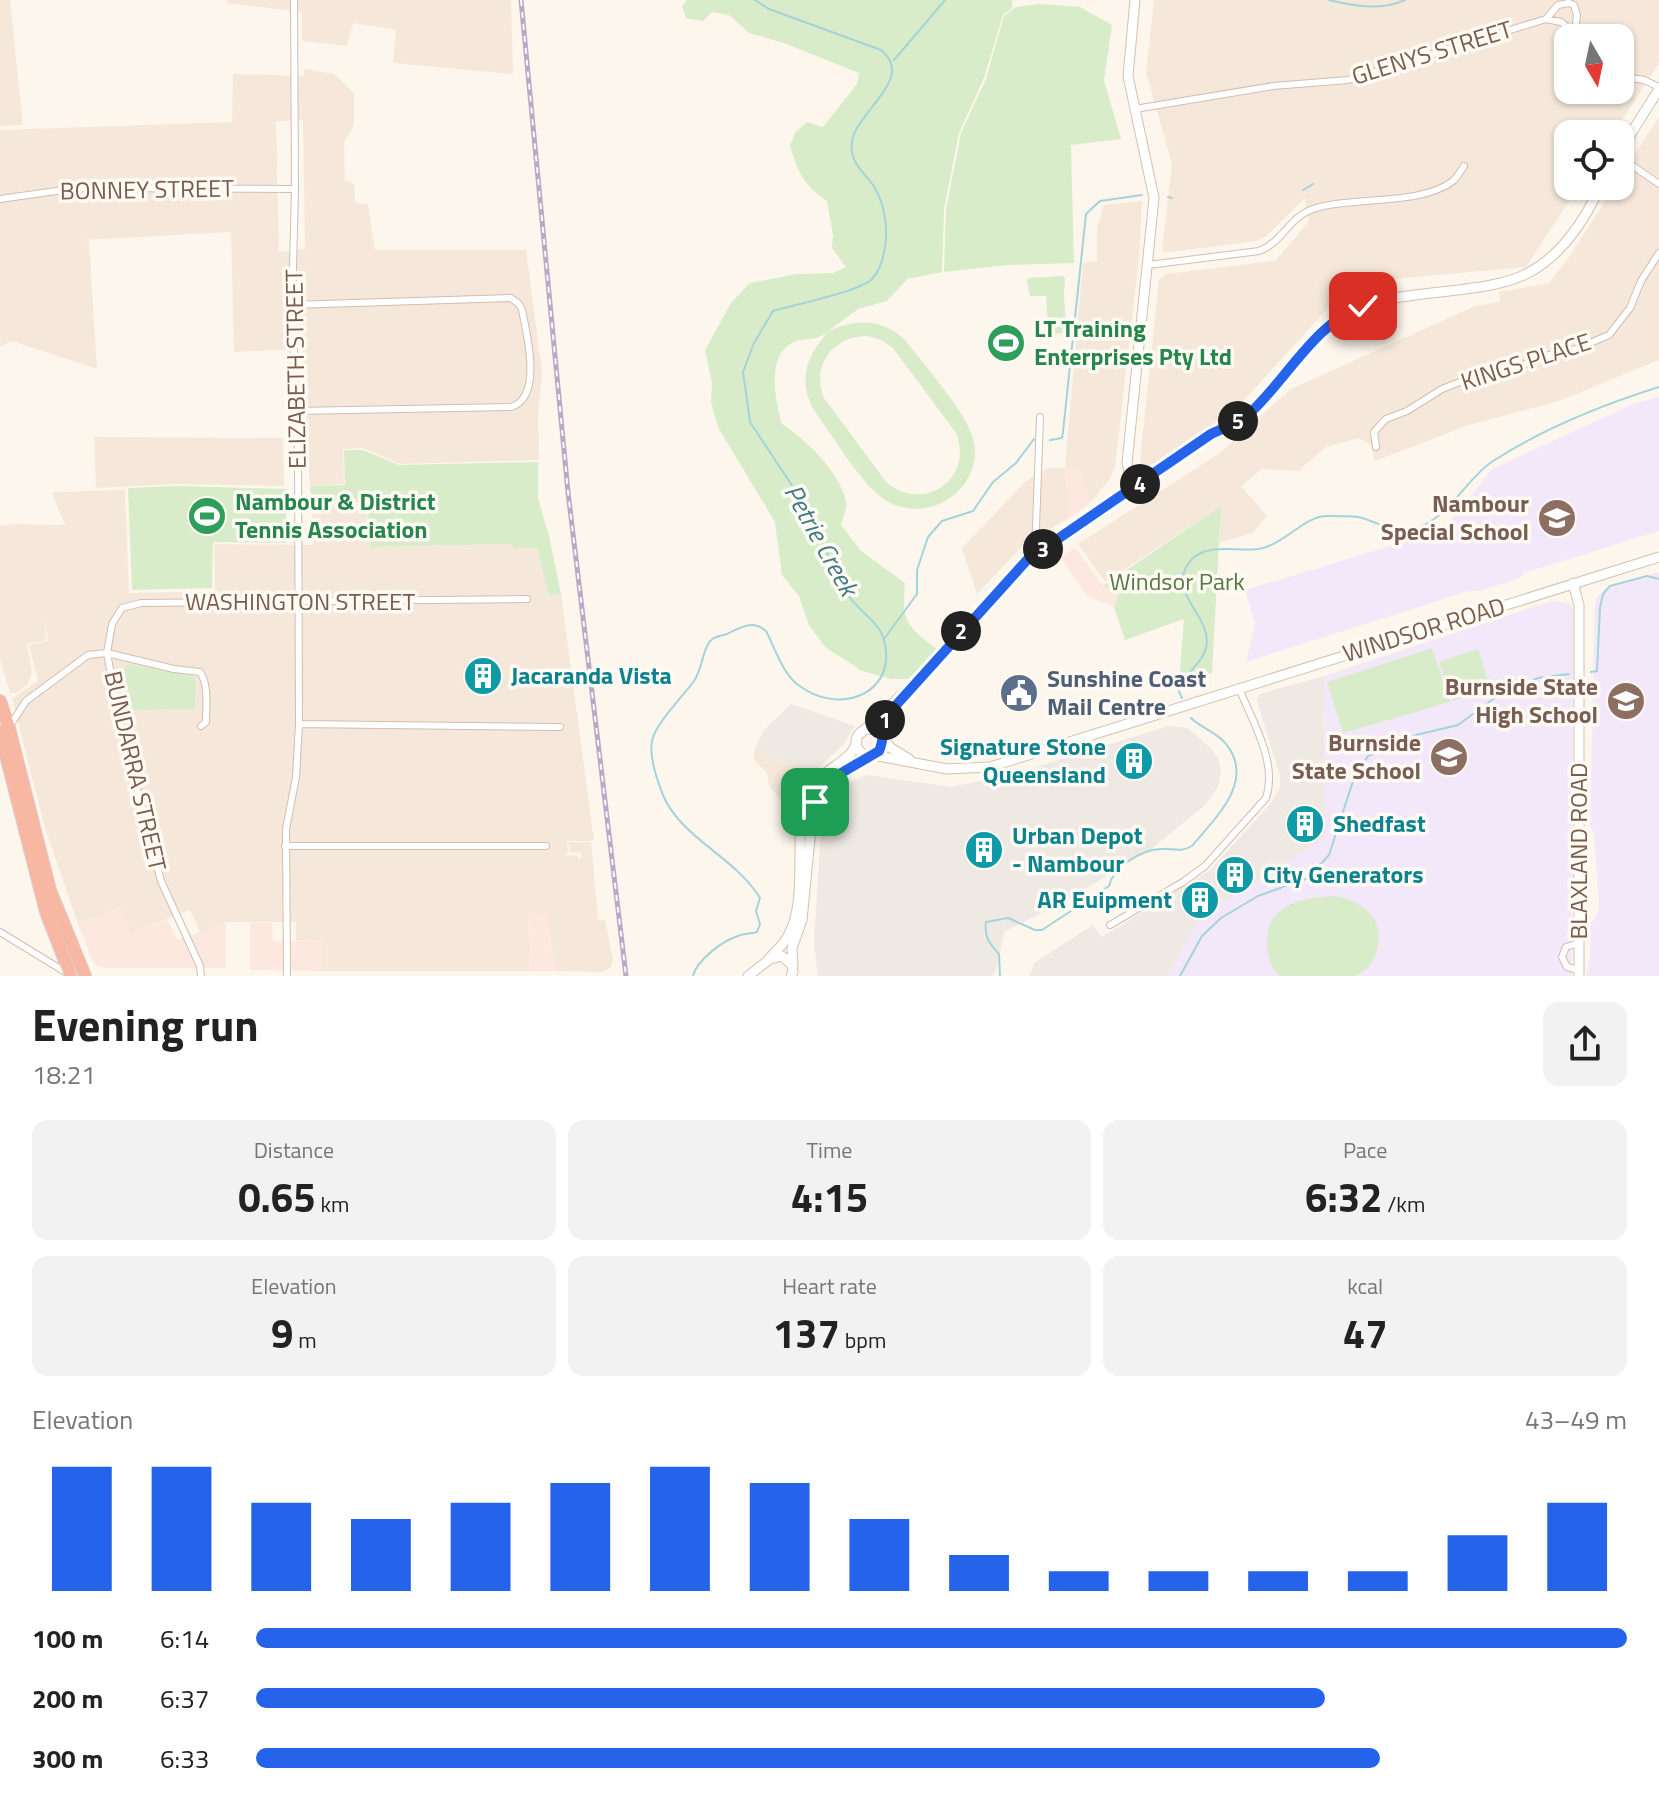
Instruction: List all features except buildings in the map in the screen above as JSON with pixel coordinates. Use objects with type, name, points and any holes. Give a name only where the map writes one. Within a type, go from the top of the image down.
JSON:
[{"type":"highway","points":[[0,701],[46,912],[72,975]]},
{"type":"highway","points":[[5,730],[50,890],[85,976]]},
{"type":"street","name":"ELIZABETH STREET","points":[[287,976],[285,846],[287,814],[296,777],[299,724],[292,305],[294,0]]},
{"type":"street","points":[[1135,0],[1127,63],[1153,190],[1127,463],[1139,485]]},
{"type":"street","name":"GLENYS STREET","points":[[1135,109],[1198,101],[1273,86],[1348,80],[1546,19],[1558,5],[1574,5],[1577,24]]},
{"type":"street","points":[[1546,19],[1563,24]]},
{"type":"street","points":[[1634,78],[1659,88],[1634,130]]},
{"type":"street","points":[[1634,165],[1659,184]]},
{"type":"street","points":[[1148,265],[1266,249],[1296,217],[1314,208],[1432,192],[1455,180],[1464,166]]},
{"type":"street","name":"BONNEY STREET","points":[[0,199],[77,188],[295,189]]},
{"type":"street","points":[[792,973],[792,948],[802,920],[813,808],[819,793],[831,779],[880,749],[886,717],[1016,571],[1035,554],[1211,434],[1243,419],[1326,330],[1351,310],[1381,301],[1500,282],[1528,273],[1568,238],[1590,211],[1594,200]]},
{"type":"street","name":"KINGS PLACE","points":[[1376,447],[1374,432],[1386,419],[1407,411],[1442,389],[1465,380],[1498,375],[1609,335],[1630,308],[1641,281],[1659,253]]},
{"type":"street","points":[[292,305],[511,298],[522,310],[530,363],[526,396],[518,405],[511,407],[296,411]]},
{"type":"street","points":[[1035,554],[1040,417]]},
{"type":"street","name":"WINDSOR ROAD","points":[[919,764],[966,770],[990,767],[1659,557]]},
{"type":"street","name":"BLAXLAND ROAD","points":[[1573,583],[1579,605],[1579,973]]},
{"type":"street","name":"WASHINGTON STREET","points":[[107,653],[116,616],[122,608],[131,604],[527,599]]},
{"type":"street","points":[[5,730],[26,701],[75,663],[88,655],[107,653],[200,672],[204,678],[206,722],[201,726]]},
{"type":"street","name":"BUNDARRA STREET","points":[[107,653],[127,752],[161,881],[200,966],[201,976]]},
{"type":"street","points":[[766,976],[763,969],[767,961],[788,937],[793,922],[807,797],[817,779],[829,767],[849,756],[859,737],[914,683]]},
{"type":"street","points":[[1110,925],[1205,866],[1266,798],[1271,784],[1269,766],[1239,688]]},
{"type":"street","points":[[299,724],[560,727]]},
{"type":"street","points":[[859,737],[872,730],[894,751],[919,764]]},
{"type":"street","points":[[859,737],[860,751],[919,764]]},
{"type":"street","points":[[285,846],[546,846]]},
{"type":"street","points":[[0,932],[72,975]]},
{"type":"street","points":[[1579,943],[1566,947],[1562,957],[1567,967],[1579,973]]},
{"type":"street","points":[[748,976],[775,956],[785,957],[792,973]]},
{"type":"shaded area","points":[[0,0],[10,0],[23,125],[0,126]]},
{"type":"shaded area","points":[[227,0],[511,0],[513,74],[393,63],[396,30],[353,23],[347,46],[302,41],[302,12],[227,3]]},
{"type":"shaded area","points":[[1154,0],[1659,0],[1659,63],[1634,102],[1634,24],[1554,24],[1554,104],[1632,104],[1622,120],[1554,120],[1554,200],[1570,200],[1526,267],[1369,281],[1342,293],[1235,410],[1150,466],[1143,466],[1140,460],[1159,280],[1166,274],[1275,261],[1309,221],[1305,198],[1265,237],[1256,241],[1164,252],[1172,164],[1146,72]]},
{"type":"shaded area","points":[[304,69],[334,74],[354,93],[354,125],[344,142],[345,180],[354,184],[355,203],[368,204],[375,250],[526,250],[542,372],[538,416],[539,460],[400,464],[363,448],[343,449],[344,484],[310,486],[302,349],[234,352],[231,232],[83,240],[89,241],[97,369],[12,341],[0,346],[0,130],[232,122],[233,74],[304,76]],"holes":[[[303,120],[305,249],[279,252],[276,121]]]},
{"type":"shaded area","points":[[1659,117],[1659,360],[1559,401],[1469,425],[1375,461],[1370,444],[1358,438],[1326,447],[1298,471],[1262,469],[1241,486],[1267,516],[1253,533],[1219,543],[1220,507],[1105,582],[1078,544],[1220,453],[1291,389],[1475,306],[1500,302],[1499,292],[1549,283],[1606,200],[1634,200],[1634,155]]},
{"type":"shaded area","points":[[1142,201],[1139,258],[1115,467],[1110,479],[1090,503],[1079,469],[1065,468],[1083,263],[1097,261],[1097,228],[1104,205]]},
{"type":"shaded area","name":"Nambour Special School","points":[[1659,397],[1659,531],[1524,573],[1520,578],[1480,591],[1469,591],[1246,662],[1255,624],[1245,590],[1444,530],[1492,469],[1633,404]]},
{"type":"shaded area","points":[[94,437],[283,438],[284,486],[177,484],[96,488]]},
{"type":"shaded area","points":[[1049,468],[1065,468],[1069,518],[1024,544],[977,594],[962,548],[1026,481]]},
{"type":"shaded area","points":[[1065,468],[1079,469],[1090,503],[1069,518]]},
{"type":"shaded area","points":[[125,490],[129,593],[215,591],[214,544],[314,545],[312,505],[365,504],[371,547],[509,544],[515,548],[537,548],[549,596],[561,594],[594,841],[567,841],[568,852],[565,856],[576,855],[581,861],[581,853],[570,852],[568,842],[591,842],[598,920],[605,920],[613,959],[611,968],[602,972],[555,971],[547,913],[528,914],[530,971],[321,971],[321,940],[296,940],[296,922],[226,922],[200,932],[190,910],[131,933],[119,907],[78,924],[45,828],[12,699],[38,680],[29,645],[48,641],[45,620],[46,640],[27,644],[32,672],[28,684],[16,693],[10,693],[0,659],[0,526],[65,525],[52,492]]},
{"type":"shaded area","points":[[1075,547],[1103,586],[1120,592],[1114,607],[1087,596],[1060,557]]},
{"type":"shaded area","name":"Burnside State High School","points":[[1659,572],[1659,976],[1586,976],[1591,922],[1597,916],[1599,905],[1594,834],[1590,827],[1595,604],[1605,589]]},
{"type":"shaded area","name":"Burnside State School","points":[[1552,601],[1570,604],[1573,610],[1572,976],[1168,976],[1198,919],[1325,838],[1324,676]]},
{"type":"shaded area","points":[[1324,676],[1325,838],[1198,919],[1168,976],[1030,976],[1034,963],[1093,925],[1102,937],[1210,870],[1270,804],[1280,788],[1280,776],[1257,701],[1259,694]]},
{"type":"shaded area","points":[[791,704],[855,726],[844,744],[814,772],[754,751],[764,730]]},
{"type":"shaded area","points":[[1169,726],[1187,728],[1218,758],[1221,771],[1219,784],[1212,796],[1150,850],[1065,901],[1004,932],[997,967],[992,976],[818,976],[814,944],[822,811],[827,798],[842,785],[867,775],[951,787],[1010,775]]},
{"type":"shaded area","points":[[754,751],[814,772],[801,789],[793,810],[769,786],[767,773],[754,760]]},
{"type":"shaded area","points":[[119,907],[131,933],[167,920],[178,940],[226,922],[226,968],[97,966],[78,924]]},
{"type":"shaded area","points":[[547,913],[555,971],[530,971],[528,914]]},
{"type":"shaded area","points":[[250,923],[272,923],[273,941],[321,940],[321,971],[250,970]]},
{"type":"green space","points":[[687,0],[1012,0],[1012,8],[1003,15],[984,78],[959,133],[944,209],[942,272],[907,279],[887,301],[858,309],[828,331],[858,323],[877,324],[904,339],[951,400],[972,435],[975,454],[972,471],[963,486],[936,505],[919,509],[901,507],[884,499],[866,482],[815,412],[806,390],[809,360],[828,332],[787,346],[776,366],[775,390],[782,424],[811,447],[837,479],[846,501],[841,525],[861,551],[905,583],[904,606],[908,622],[937,649],[909,679],[891,679],[862,671],[825,647],[809,625],[799,596],[782,575],[775,522],[718,427],[711,402],[712,383],[705,350],[731,303],[750,283],[797,274],[833,273],[846,267],[832,248],[827,201],[803,178],[790,146],[795,133],[807,122],[823,127],[857,84],[859,73],[784,43],[749,33],[729,15],[712,12],[703,21],[686,18],[682,6]],"holes":[[[868,336],[893,348],[956,433],[960,450],[958,464],[952,477],[930,492],[916,494],[887,483],[824,398],[820,375],[823,364],[835,347],[856,337]]]},
{"type":"green space","points":[[1039,4],[1080,7],[1112,25],[1104,80],[1121,139],[1071,145],[1074,263],[1008,265],[944,272],[946,209],[961,133],[986,79],[1004,16],[1016,7]]},
{"type":"green space","points":[[1063,276],[1066,329],[1064,333],[1051,334],[1048,330],[1046,296],[1030,296],[1027,281],[1028,278]]},
{"type":"green space","points":[[344,450],[363,450],[399,465],[538,462],[538,498],[561,594],[549,596],[537,548],[515,548],[509,544],[371,547],[366,503],[312,503],[310,486],[345,485]]},
{"type":"green space","name":"Nambour & District Tennis Association","points":[[128,488],[286,489],[286,543],[213,542],[212,588],[132,590]]},
{"type":"green space","name":"Windsor Park","points":[[1221,506],[1212,673],[1179,682],[1184,619],[1125,640],[1114,607],[1120,592],[1103,586]]},
{"type":"green space","points":[[1432,648],[1450,702],[1343,733],[1327,682]]},
{"type":"green space","points":[[1478,649],[1491,689],[1452,701],[1439,662]]},
{"type":"green space","points":[[128,664],[196,677],[195,709],[132,710],[123,670]]},
{"type":"green space","points":[[1333,896],[1356,903],[1374,919],[1379,935],[1373,961],[1362,973],[1354,976],[1280,976],[1271,964],[1268,951],[1267,941],[1273,919],[1280,911],[1299,901]]},
{"type":"waterway","name":"Petrie Creek","points":[[693,976],[699,964],[718,947],[732,938],[757,932],[760,924],[756,911],[760,898],[737,871],[695,836],[671,810],[656,776],[651,747],[654,734],[696,677],[709,643],[716,637],[746,626],[761,627],[766,631],[783,666],[797,684],[813,694],[831,699],[847,699],[875,685],[883,673],[886,656],[881,632],[848,595],[797,493],[750,422],[743,372],[754,343],[773,311],[855,288],[872,279],[878,270],[886,244],[884,211],[873,185],[854,158],[852,145],[858,126],[889,82],[892,71],[890,60],[881,50],[769,9],[755,0]]},
{"type":"waterway","points":[[894,60],[945,0]]},
{"type":"waterway","points":[[1329,0],[1357,6],[1377,6],[1405,0]]},
{"type":"waterway","points":[[1303,190],[1313,184]]},
{"type":"waterway","points":[[1050,440],[1062,438],[1063,432],[1086,214],[1100,201],[1142,195]]},
{"type":"waterway","points":[[1168,197],[1172,198]]},
{"type":"waterway","points":[[1182,698],[1177,687],[1198,663],[1206,648],[1203,625],[1185,593],[1183,582],[1184,571],[1199,554],[1217,549],[1263,548],[1319,517],[1358,517],[1404,531],[1423,526],[1445,510],[1483,469],[1512,449],[1574,418],[1659,387]]},
{"type":"waterway","points":[[884,639],[917,594],[917,570],[928,537],[942,521],[973,511],[993,482],[1016,463],[1034,439]]},
{"type":"waterway","points":[[1591,672],[1597,671],[1603,594],[1610,586],[1647,576],[1659,579]]},
{"type":"waterway","points":[[1180,976],[1202,936],[1221,918],[1258,896],[1308,878],[1329,855],[1354,778],[1368,756],[1416,735],[1458,725],[1500,694],[1538,678],[1569,674]]},
{"type":"waterway","points":[[1000,976],[999,954],[988,940],[986,922],[1008,918],[1042,930],[1109,886],[1116,872],[1137,856],[1153,850],[1180,850],[1192,846],[1221,811],[1234,785],[1237,772],[1234,758],[1223,740],[1191,718]]},
{"type":"railway","points":[[521,0],[568,492],[626,976]]},
{"type":"place","name":"LT Training Enterprises Pty Ltd","points":[[1006,343]]},
{"type":"place","name":"Nambour & District Tennis Association","points":[[207,516]]},
{"type":"place","name":"Nambour Special School","points":[[1557,518]]},
{"type":"place","name":"Jacaranda Vista","points":[[483,676]]},
{"type":"place","name":"Sunshine Coast Mail Centre","points":[[1019,693]]},
{"type":"place","name":"Burnside State High School","points":[[1626,701]]},
{"type":"place","name":"Burnside State School","points":[[1449,757]]},
{"type":"place","name":"Signature Stone Queensland","points":[[1134,761]]},
{"type":"place","name":"Shedfast","points":[[1305,824]]},
{"type":"place","name":"Urban Depot - Nambour","points":[[984,850]]},
{"type":"place","name":"City Generators","points":[[1235,875]]},
{"type":"place","name":"AR Euipment","points":[[1200,900]]},
{"type":"route","points":[[815,802],[831,779],[879,751],[889,713],[1027,560],[1211,434],[1243,419],[1326,330],[1351,310],[1363,306]]}]
